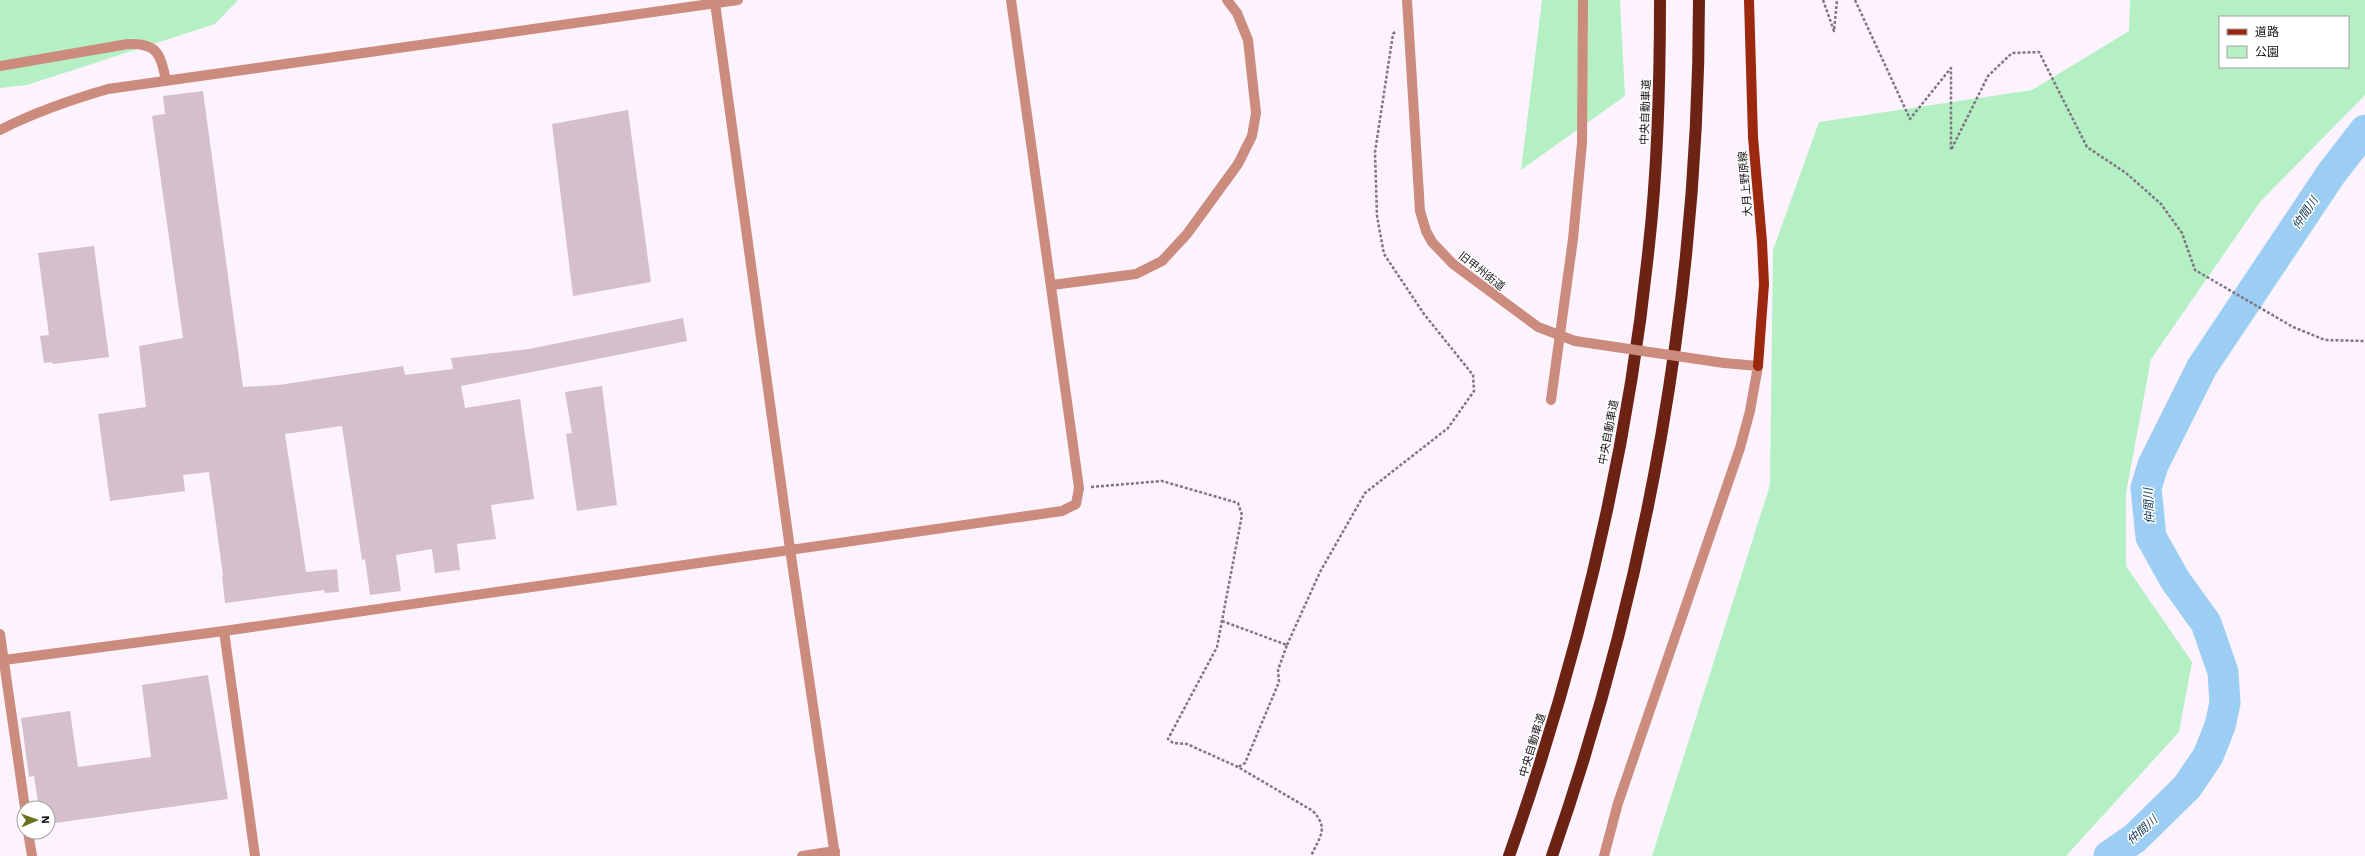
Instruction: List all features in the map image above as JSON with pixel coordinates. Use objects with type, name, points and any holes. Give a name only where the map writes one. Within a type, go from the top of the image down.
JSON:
[{"type":"highway","name":"中央自動車道","points":[[1509,856],[1554,716],[1576,635],[1601,532],[1621,434],[1638,336],[1649,245],[1657,145],[1660,0]]},
{"type":"highway","points":[[1552,856],[1596,719],[1621,627],[1642,533],[1660,440],[1676,344],[1688,247],[1696,149],[1699,0]]},
{"type":"main road","name":"大月上野原線","points":[[1749,0],[1752,137],[1762,242],[1764,284],[1758,366]]},
{"type":"street","points":[[0,130],[35,112],[67,100],[108,89],[738,0]]},
{"type":"street","points":[[4,660],[224,632],[790,549],[1062,511],[1076,504],[1079,488],[1052,285],[1011,0]]},
{"type":"street","points":[[1052,285],[1136,274],[1162,261],[1187,234],[1238,164],[1252,136],[1256,113],[1248,40],[1237,13],[1227,0]]},
{"type":"street","name":"旧甲州街道","points":[[1407,0],[1420,212],[1426,231],[1439,252],[1496,298],[1538,327],[1575,341],[1724,363],[1758,366]]},
{"type":"street","points":[[1551,400],[1561,335],[1582,143],[1583,0]]},
{"type":"street","points":[[715,4],[790,549],[835,854],[802,856]]},
{"type":"street","points":[[0,66],[128,44],[142,44],[152,47],[160,56],[166,80]]},
{"type":"street","points":[[1604,856],[1618,803],[1740,448],[1750,411],[1758,366]]},
{"type":"street","points":[[224,632],[255,856]]},
{"type":"street","points":[[0,634],[24,800]]},
{"type":"street","points":[[29,840],[32,856]]},
{"type":"path","points":[[1823,0],[1834,31],[1837,0]]},
{"type":"path","points":[[1855,0],[1910,119],[1951,68],[1951,150],[1988,76],[2012,53],[2039,52],[2086,147],[2126,173],[2161,204],[2182,233],[2195,270],[2292,327],[2325,340],[2365,340]]},
{"type":"path","points":[[1238,767],[1245,763],[1279,682],[1278,670],[1287,645],[1320,572],[1365,493],[1448,428],[1474,391],[1472,376],[1424,314],[1384,254],[1377,216],[1375,152],[1380,111],[1393,34],[1409,14]]},
{"type":"path","points":[[1079,488],[1162,481],[1238,503],[1242,515],[1217,647],[1168,739],[1173,742],[1187,744],[1238,767],[1313,811],[1322,821],[1322,832],[1311,856]]},
{"type":"path","points":[[1222,622],[1287,645]]},
{"type":"green space","points":[[0,0],[238,0],[215,24],[27,85],[0,88]]},
{"type":"green space","points":[[1542,0],[1620,0],[1625,96],[1521,170]]},
{"type":"green space","points":[[2130,0],[2365,0],[2365,95],[2260,202],[2151,359],[2126,493],[2126,566],[2192,662],[2179,732],[2066,856],[1652,856],[1770,485],[1773,250],[1819,122],[2032,90],[2129,31]]},
{"type":"building","points":[[203,91],[243,387],[279,385],[403,366],[405,375],[453,369],[451,358],[529,349],[683,318],[687,341],[461,386],[465,408],[520,399],[534,499],[491,505],[496,539],[457,544],[460,570],[435,573],[432,549],[396,555],[401,591],[370,595],[365,559],[362,560],[342,426],[285,434],[306,572],[337,569],[339,592],[325,593],[324,590],[225,603],[223,576],[209,472],[183,475],[185,491],[110,501],[98,414],[146,407],[139,346],[183,338],[152,116],[165,114],[163,96]]},
{"type":"building","points":[[628,110],[651,282],[573,296],[552,124]]},
{"type":"building","points":[[94,246],[109,357],[53,364],[52,362],[44,363],[40,336],[49,335],[38,253]]},
{"type":"building","points":[[602,386],[617,505],[577,511],[566,434],[572,433],[565,392]]},
{"type":"building","points":[[208,675],[228,799],[56,823],[56,800],[38,800],[34,776],[29,777],[21,718],[70,711],[78,767],[151,757],[142,685]]},
{"type":"waterway","name":"仲間川","points":[[2109,856],[2135,838],[2187,787],[2208,756],[2220,726],[2225,703],[2223,672],[2206,623],[2175,580],[2151,537],[2146,488],[2153,465],[2202,367],[2331,174],[2365,130]]}]
